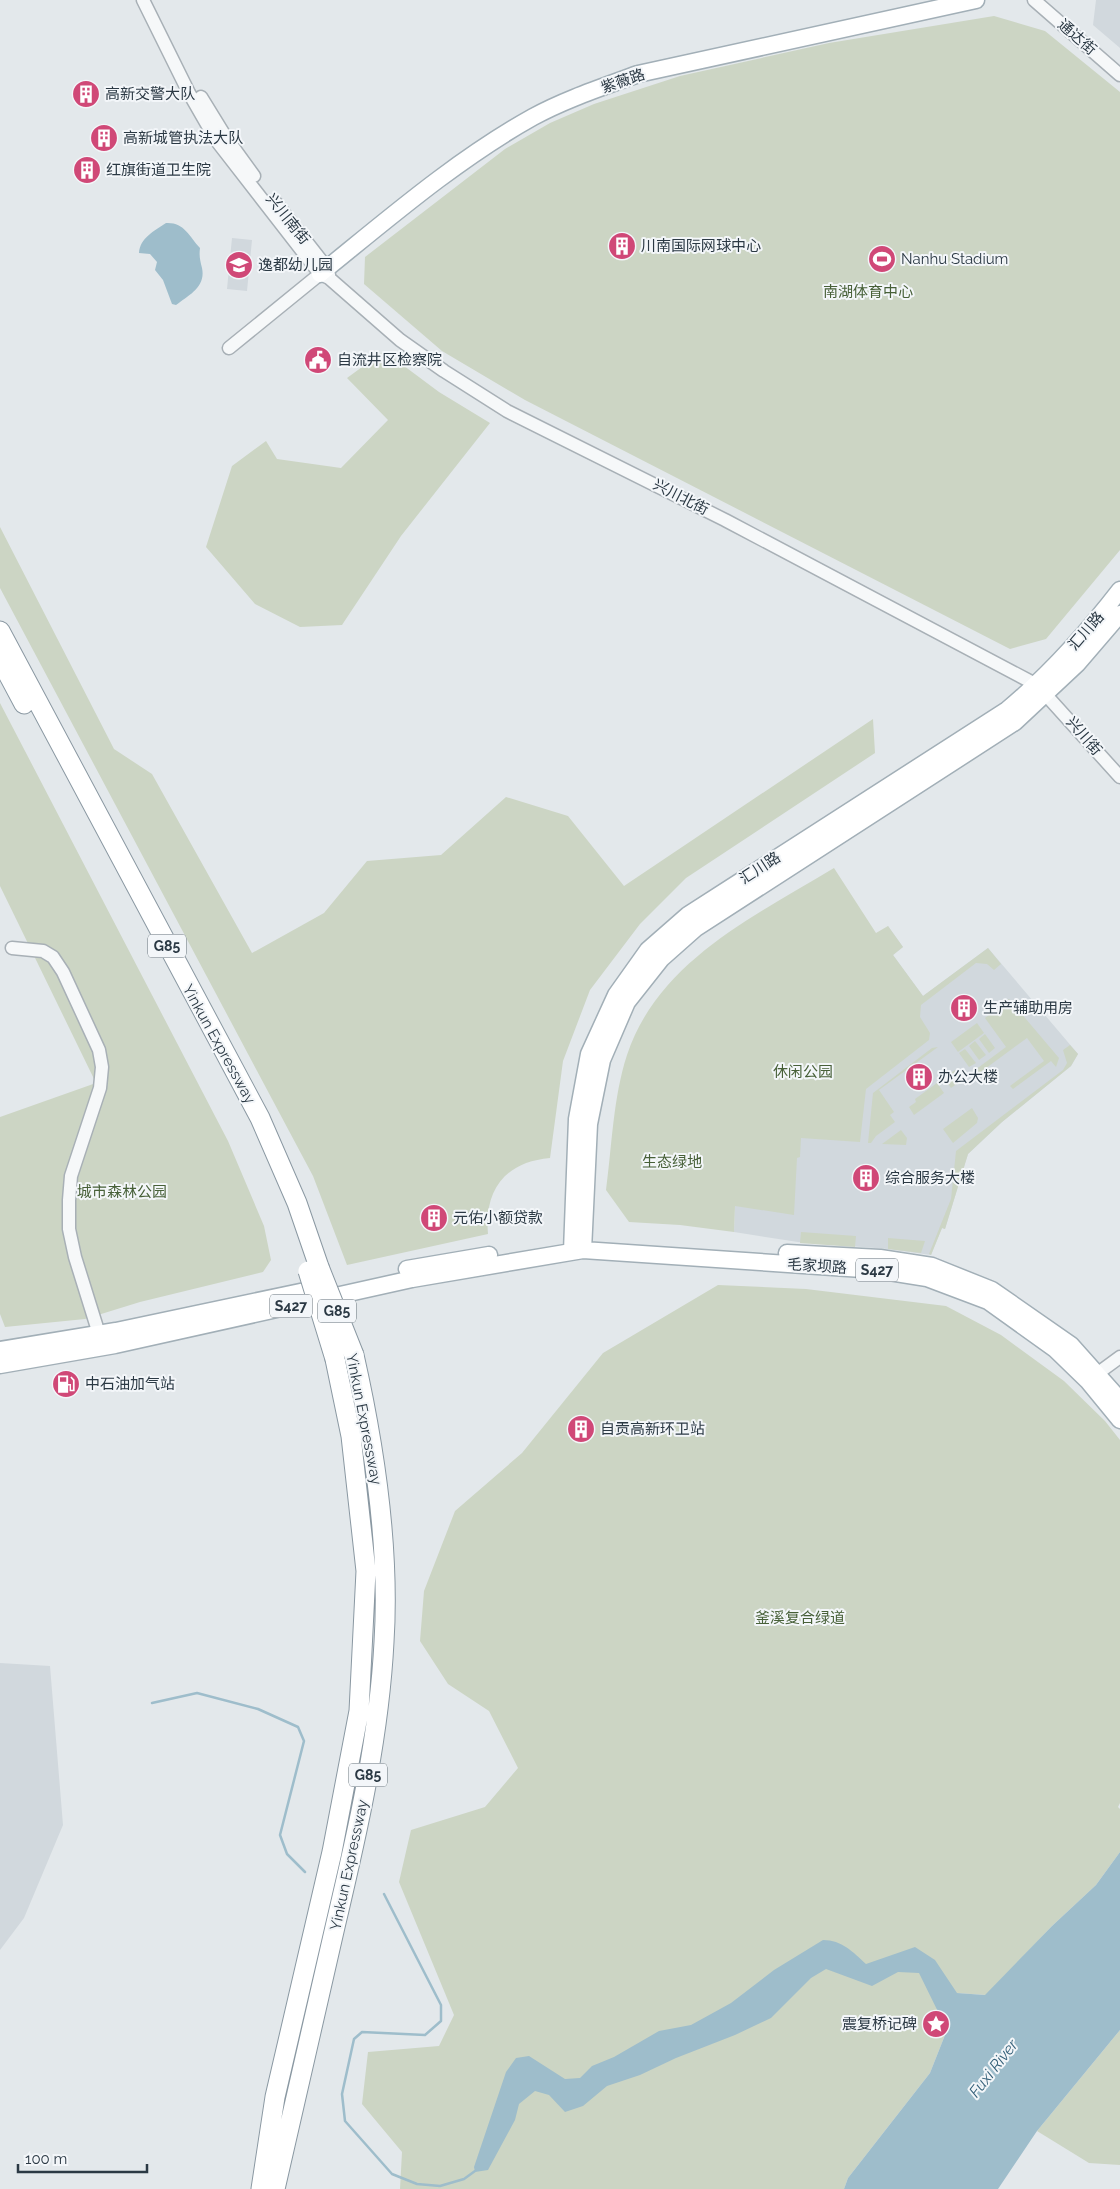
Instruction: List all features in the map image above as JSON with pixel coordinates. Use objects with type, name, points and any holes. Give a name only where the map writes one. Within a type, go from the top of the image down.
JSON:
[{"type":"highway","name":"Yinkun Expressway","points":[[0,630],[260,1118],[297,1204],[314,1269],[352,1436],[366,1571],[359,1711],[332,1852],[275,2097],[261,2189]]},
{"type":"highway","name":"Yinkun Expressway","points":[[0,659],[234,1095],[295,1218],[314,1269],[354,1355],[363,1395],[377,1481],[383,1566],[384,1641],[374,1740],[353,1849],[275,2189]]},
{"type":"main road","name":"紫薇路","points":[[325,273],[402,207],[497,138],[535,116],[586,94],[638,74],[976,0]]},
{"type":"main road","name":"汇川路","points":[[578,1246],[589,1124],[602,1060],[628,1002],[661,959],[696,928],[1015,722],[1120,590]]},
{"type":"main road","name":"汇川路","points":[[1042,689],[1077,664],[1120,614]]},
{"type":"main road","name":"S427","points":[[0,1350],[99,1334],[441,1262],[578,1246]]},
{"type":"main road","name":"S427","points":[[0,1364],[115,1345],[412,1279],[578,1246]]},
{"type":"main road","name":"毛家坝路","points":[[578,1246],[880,1258],[932,1266],[992,1290],[1071,1345],[1120,1420]]},
{"type":"main road","name":"毛家坝路","points":[[1093,1377],[1120,1400]]},
{"type":"street","name":"兴川南街","points":[[143,0],[189,93],[216,140],[325,273]]},
{"type":"street","name":"兴川南街","points":[[151,0],[198,92],[225,136],[325,273]]},
{"type":"street","name":"通达街","points":[[1034,0],[1120,75]]},
{"type":"street","points":[[229,348],[325,273]]},
{"type":"street","name":"兴川北街","points":[[325,273],[400,340],[444,371],[508,411],[725,520],[1042,689]]},
{"type":"street","name":"兴川街","points":[[1042,689],[1120,777]]},
{"type":"street","points":[[12,948],[43,951],[54,958],[63,972],[99,1050],[102,1067],[100,1088],[71,1176],[69,1229],[75,1257],[99,1334]]},
{"type":"street","points":[[1093,1377],[1120,1357]]},
{"type":"shaded area","points":[[1096,0],[1120,0],[1120,48],[1093,25]]},
{"type":"shaded area","name":"逸都幼儿园","points":[[232,238],[252,240],[247,291],[227,289]]},
{"type":"shaded area","points":[[888,926],[903,947],[893,955],[923,996],[988,948],[1078,1054],[1071,1066],[1002,1122],[968,1154],[945,1229],[942,1228],[931,1255],[888,1249],[798,1242],[734,1232],[735,1206]]},
{"type":"shaded area","points":[[0,1663],[50,1666],[63,1825],[24,1918],[0,1950]]},
{"type":"green space","name":"南湖体育中心","points":[[994,16],[1045,31],[1120,92],[1120,550],[1046,639],[1010,649],[525,400],[442,351],[364,284],[365,257],[505,149],[550,123],[594,104],[680,76],[829,43]]},
{"type":"green space","points":[[384,351],[439,392],[490,423],[401,536],[342,625],[300,627],[255,604],[206,547],[232,466],[266,441],[277,459],[341,468],[388,420],[347,378]]},
{"type":"green space","points":[[0,527],[114,749],[152,774],[252,953],[324,913],[367,861],[441,855],[506,797],[568,816],[624,886],[873,719],[875,753],[686,878],[640,924],[590,990],[563,1061],[550,1158],[521,1165],[501,1181],[494,1192],[490,1204],[488,1234],[347,1265],[313,1176],[0,588]]},
{"type":"green space","name":"城市森林公园","points":[[0,703],[228,1141],[264,1226],[271,1260],[263,1272],[140,1302],[85,1319],[5,1327],[0,1314],[0,1117],[96,1083],[0,886]]},
{"type":"green space","points":[[834,868],[876,933],[888,926],[903,947],[893,955],[923,996],[988,948],[1001,964],[994,970],[987,964],[976,963],[921,1005],[920,1017],[930,1033],[929,1040],[866,1089],[860,1142],[801,1138],[800,1157],[797,1158],[794,1215],[735,1206],[734,1232],[680,1225],[629,1222],[606,1190],[622,1071],[642,1022],[661,993],[685,967],[712,944],[742,923]]},
{"type":"green space","points":[[1009,999],[1059,1058],[1056,1067],[1051,1061],[1013,1089],[1010,1086],[1044,1061],[1027,1038],[978,1074],[975,1070],[1006,1047],[985,1018]]},
{"type":"green space","points":[[977,1023],[984,1033],[958,1052],[951,1042]]},
{"type":"green space","points":[[985,1034],[995,1048],[989,1053],[979,1039]]},
{"type":"green space","points":[[975,1041],[986,1055],[979,1060],[969,1046]]},
{"type":"green space","points":[[1070,1045],[1078,1054],[1071,1066],[1002,1122],[968,1154],[945,1229],[942,1228],[931,1255],[929,1254],[951,1199],[956,1151],[1063,1070],[1067,1063],[1063,1050]]},
{"type":"green space","points":[[938,1047],[879,1090],[894,1112],[890,1115],[895,1122],[876,1136],[871,1143],[868,1143],[873,1093],[932,1048]]},
{"type":"green space","points":[[965,1049],[976,1063],[969,1067],[959,1053]]},
{"type":"green space","points":[[955,1070],[962,1080],[951,1088],[944,1078]]},
{"type":"green space","points":[[937,1083],[944,1093],[914,1115],[909,1107],[916,1102],[915,1099]]},
{"type":"green space","points":[[972,1108],[978,1118],[977,1123],[953,1143],[943,1129]]},
{"type":"green space","points":[[901,1130],[907,1138],[906,1145],[882,1144]]},
{"type":"green space","points":[[801,1232],[856,1236],[855,1247],[800,1243]]},
{"type":"green space","points":[[888,1238],[925,1241],[921,1253],[888,1249]]},
{"type":"green space","name":"釜溪复合绿道","points":[[718,1285],[806,1289],[946,1306],[1001,1335],[1064,1381],[1105,1421],[1120,1440],[1120,1803],[1118,1807],[1120,1809],[1120,1852],[1096,1885],[1052,1926],[986,1995],[957,1993],[947,2030],[930,2073],[848,2178],[844,2189],[400,2189],[402,2152],[362,2104],[368,2052],[439,2046],[454,2015],[399,1882],[411,1830],[485,1807],[518,1768],[489,1711],[448,1684],[420,1641],[424,1591],[455,1511],[522,1453],[603,1353]]},
{"type":"green space","points":[[1120,2030],[1120,2165],[1089,2163],[1037,2131]]},
{"type":"water","points":[[166,223],[182,227],[200,248],[203,275],[199,285],[191,294],[176,305],[172,304],[163,280],[155,270],[157,262],[150,254],[139,253],[145,239]]},
{"type":"water","name":"Fuxi River","points":[[1120,1852],[1120,2030],[1037,2131],[998,2189],[844,2189],[848,2178],[930,2073],[947,2030],[919,1973],[898,1972],[872,1986],[826,1969],[811,1978],[771,2018],[640,2075],[607,2086],[583,2106],[565,2112],[549,2095],[535,2091],[519,2104],[515,2120],[488,2170],[475,2172],[474,2167],[506,2072],[516,2058],[529,2056],[565,2079],[580,2078],[592,2066],[614,2057],[659,2031],[691,2025],[731,2003],[774,1970],[823,1940],[842,1944],[866,1964],[915,1947],[935,1960],[957,1993],[985,1995],[1052,1926],[1096,1885]]},
{"type":"waterway","points":[[152,1703],[197,1693],[258,1709],[298,1727],[304,1741],[280,1835],[287,1854],[305,1872]]},
{"type":"waterway","points":[[384,1894],[441,2005],[441,2021],[425,2035],[362,2032],[354,2039],[342,2094],[345,2121],[392,2174],[417,2184],[440,2186],[464,2179],[475,2171]]},
{"type":"place","name":"高新交警大队","points":[[86,94]]},
{"type":"place","name":"高新城管执法大队","points":[[104,138]]},
{"type":"place","name":"红旗街道卫生院","points":[[87,170]]},
{"type":"place","name":"川南国际网球中心","points":[[622,246]]},
{"type":"place","name":"Nanhu Stadium","points":[[882,259]]},
{"type":"place","name":"逸都幼儿园","points":[[239,265]]},
{"type":"place","name":"自流井区检察院","points":[[318,360]]},
{"type":"place","name":"生产辅助用房","points":[[964,1008]]},
{"type":"place","name":"办公大楼","points":[[919,1077]]},
{"type":"place","name":"综合服务大楼","points":[[866,1178]]},
{"type":"place","name":"元佑小额贷款","points":[[434,1218]]},
{"type":"place","name":"中石油加气站","points":[[66,1384]]},
{"type":"place","name":"自贡高新环卫站","points":[[581,1429]]},
{"type":"place","name":"震复桥记碑","points":[[936,2024]]},
{"type":"park label","name":"休闲公园","points":[[803,1072]]},
{"type":"park label","name":"生态绿地","points":[[672,1162]]}]
